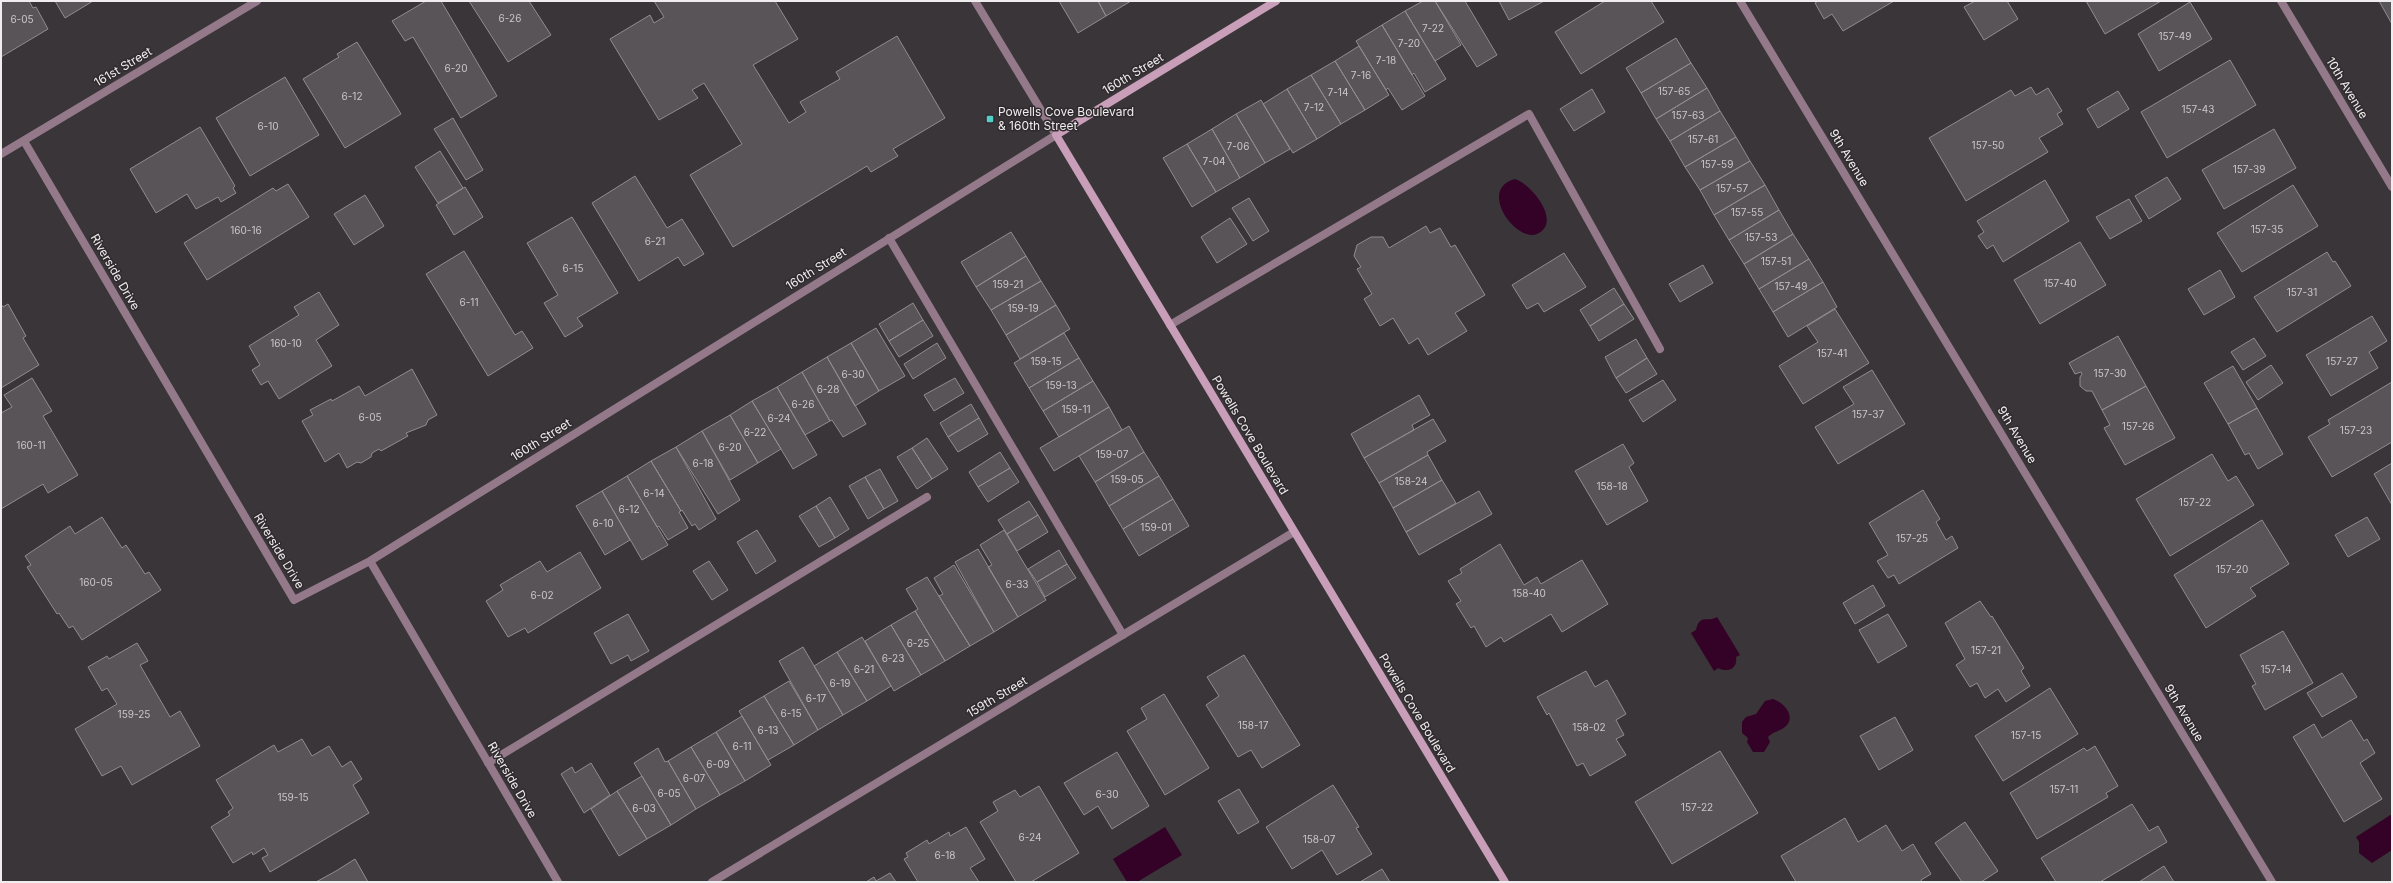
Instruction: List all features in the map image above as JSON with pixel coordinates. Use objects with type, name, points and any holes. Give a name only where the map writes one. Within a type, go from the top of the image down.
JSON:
[{"type":"street","name":"161st Street","points":[[1,154],[257,1]]},
{"type":"street","name":"Powells Cove Boulevard","points":[[975,1],[1505,882]]},
{"type":"street","name":"160th Street","points":[[370,561],[889,238],[1276,1]]},
{"type":"street","name":"9th Avenue","points":[[1740,1],[2272,882]]},
{"type":"street","name":"10th Avenue","points":[[2281,1],[2392,187]]},
{"type":"street","points":[[1170,325],[1529,114],[1660,349]]},
{"type":"street","name":"Riverside Drive","points":[[24,141],[294,600],[370,561],[558,882]]},
{"type":"street","points":[[889,238],[1123,635]]},
{"type":"street","points":[[488,763],[928,497]]},
{"type":"street","name":"159th Street","points":[[712,882],[1294,532]]},
{"type":"shaded area","points":[[1515,179],[1522,182],[1529,188],[1541,203],[1545,212],[1547,220],[1545,227],[1539,233],[1530,235],[1521,231],[1504,215],[1500,204],[1499,193],[1504,185]]},
{"type":"shaded area","points":[[1717,617],[1740,655],[1736,657],[1734,667],[1728,670],[1718,668],[1714,671],[1691,633],[1696,630],[1702,620]]},
{"type":"shaded area","points":[[1773,699],[1778,701],[1786,708],[1790,717],[1789,721],[1782,729],[1768,737],[1770,742],[1764,752],[1753,752],[1747,742],[1748,738],[1742,733],[1742,722],[1746,717],[1756,714],[1765,701]]},
{"type":"shaded area","points":[[2392,814],[2392,850],[2372,863],[2359,853],[2359,842],[2356,837]]},
{"type":"shaded area","points":[[1165,827],[1182,855],[1137,882],[1127,882],[1113,859]]},
{"type":"building","points":[[1,1],[29,1],[33,8],[36,7],[48,29],[1,57]]},
{"type":"building","points":[[55,1],[93,1],[65,18]]},
{"type":"building","points":[[426,1],[441,1],[497,96],[461,118],[413,37],[405,41],[392,21]]},
{"type":"building","points":[[469,1],[529,1],[551,35],[508,62]]},
{"type":"building","points":[[654,1],[775,1],[798,39],[753,65],[789,123],[806,112],[800,102],[840,79],[836,72],[897,36],[945,118],[893,149],[898,156],[871,172],[867,166],[733,247],[690,175],[742,144],[704,83],[692,90],[698,98],[659,120],[610,39],[650,15],[654,23],[664,17]]},
{"type":"building","points":[[1059,1],[1098,1],[1106,16],[1078,33]]},
{"type":"building","points":[[1098,1],[1131,1],[1106,16]]},
{"type":"building","points":[[1423,1],[1435,1],[1461,45],[1435,61],[1405,11]]},
{"type":"building","points":[[1435,1],[1465,1],[1497,55],[1477,67]]},
{"type":"building","points":[[1499,1],[1544,1],[1509,20]]},
{"type":"building","points":[[1605,1],[1651,1],[1664,22],[1581,74],[1555,32]]},
{"type":"building","points":[[1818,1],[1894,1],[1843,31],[1832,14],[1824,19],[1815,3]]},
{"type":"building","points":[[1975,1],[2007,1],[2018,19],[1984,40],[1964,7]]},
{"type":"building","points":[[2086,1],[2161,1],[2105,34]]},
{"type":"building","points":[[2379,1],[2392,1],[2392,24]]},
{"type":"building","points":[[2190,2],[2212,39],[2159,71],[2138,34]]},
{"type":"building","points":[[1405,11],[1446,79],[1425,92],[1414,73],[1412,75],[1382,25]]},
{"type":"building","points":[[1382,25],[1425,96],[1402,110],[1388,88],[1386,90],[1356,41]]},
{"type":"building","points":[[1676,38],[1691,63],[1641,93],[1626,68]]},
{"type":"building","points":[[357,42],[401,114],[345,148],[303,79],[339,57],[337,54]]},
{"type":"building","points":[[1359,46],[1389,95],[1365,110],[1335,61]]},
{"type":"building","points":[[2230,60],[2256,105],[2167,158],[2141,112]]},
{"type":"building","points":[[1335,61],[1365,110],[1341,124],[1311,75]]},
{"type":"building","points":[[1691,63],[1707,88],[1656,119],[1641,93]]},
{"type":"building","points":[[1311,75],[1341,124],[1317,139],[1287,89]]},
{"type":"building","points":[[285,77],[319,135],[250,176],[216,118]]},
{"type":"building","points":[[2031,87],[2036,95],[2048,88],[2062,111],[2057,114],[2063,124],[2039,138],[2048,152],[1966,201],[1929,138],[2011,90],[2015,96]]},
{"type":"building","points":[[1707,88],[1720,111],[1670,141],[1656,119]]},
{"type":"building","points":[[1287,89],[1317,139],[1293,153],[1263,104]]},
{"type":"building","points":[[1592,89],[1605,112],[1574,131],[1560,109]]},
{"type":"building","points":[[2118,91],[2129,109],[2098,128],[2087,109]]},
{"type":"building","points":[[1261,100],[1290,149],[1265,163],[1236,114]]},
{"type":"building","points":[[1720,111],[1736,137],[1685,167],[1670,141]]},
{"type":"building","points":[[1236,114],[1265,163],[1240,178],[1212,129]]},
{"type":"building","points":[[453,118],[483,170],[466,180],[434,129]]},
{"type":"building","points":[[200,127],[235,186],[233,188],[236,193],[221,202],[218,197],[196,209],[187,194],[156,213],[130,169]]},
{"type":"building","points":[[1212,129],[1240,178],[1216,192],[1187,144]]},
{"type":"building","points":[[2274,129],[2296,168],[2224,209],[2202,170]]},
{"type":"building","points":[[1736,137],[1750,161],[1700,190],[1685,167]]},
{"type":"building","points":[[1187,144],[1216,192],[1192,207],[1163,158]]},
{"type":"building","points":[[440,151],[463,188],[438,203],[415,167]]},
{"type":"building","points":[[1750,161],[1765,185],[1714,215],[1700,190]]},
{"type":"building","points":[[635,176],[667,228],[682,219],[704,254],[684,266],[678,257],[639,281],[592,203]]},
{"type":"building","points":[[2167,177],[2181,199],[2149,219],[2135,196]]},
{"type":"building","points":[[2045,180],[2069,221],[2003,262],[1993,245],[1987,249],[1978,236],[1984,232],[1977,221]]},
{"type":"building","points":[[288,184],[309,217],[207,280],[184,243],[273,188],[276,191]]},
{"type":"building","points":[[1765,185],[1779,210],[1729,240],[1714,215]]},
{"type":"building","points":[[2293,185],[2318,226],[2242,272],[2217,233]]},
{"type":"building","points":[[465,187],[483,217],[454,235],[436,205]]},
{"type":"building","points":[[365,195],[384,226],[354,245],[334,214]]},
{"type":"building","points":[[1249,198],[1269,231],[1253,241],[1232,208]]},
{"type":"building","points":[[2129,199],[2142,221],[2110,239],[2096,217]]},
{"type":"building","points":[[1779,210],[1793,234],[1744,264],[1729,240]]},
{"type":"building","points":[[572,217],[618,293],[577,318],[583,326],[565,337],[544,303],[558,295],[527,243]]},
{"type":"building","points":[[1230,218],[1247,244],[1217,263],[1201,237]]},
{"type":"building","points":[[1426,226],[1430,233],[1440,228],[1451,247],[1455,245],[1485,295],[1455,313],[1467,331],[1428,355],[1418,338],[1409,344],[1393,318],[1380,326],[1364,299],[1372,294],[1357,269],[1361,267],[1354,256],[1357,245],[1371,237],[1383,237],[1389,248]]},
{"type":"building","points":[[1011,232],[1026,256],[976,287],[961,262]]},
{"type":"building","points":[[1793,234],[1809,259],[1759,289],[1744,264]]},
{"type":"building","points":[[2080,242],[2106,285],[2040,324],[2014,280]]},
{"type":"building","points":[[464,251],[515,335],[522,331],[533,348],[488,376],[426,274]]},
{"type":"building","points":[[2327,252],[2333,262],[2335,261],[2351,286],[2277,332],[2254,297]]},
{"type":"building","points":[[1564,253],[1586,287],[1544,312],[1538,303],[1527,309],[1512,285]]},
{"type":"building","points":[[1026,256],[1041,281],[991,310],[976,287]]},
{"type":"building","points":[[1809,259],[1823,282],[1773,312],[1759,289]]},
{"type":"building","points":[[1703,265],[1713,283],[1680,302],[1669,284]]},
{"type":"building","points":[[2220,270],[2235,297],[2204,315],[2188,289]]},
{"type":"building","points":[[1041,281],[1056,305],[1006,335],[991,310]]},
{"type":"building","points":[[1823,282],[1837,307],[1788,337],[1773,312]]},
{"type":"building","points":[[1614,288],[1624,304],[1590,326],[1580,310]]},
{"type":"building","points":[[319,292],[339,325],[316,340],[332,366],[279,399],[268,381],[261,385],[252,370],[260,365],[249,346],[299,315],[294,307]]},
{"type":"building","points":[[913,303],[923,320],[889,341],[879,324]]},
{"type":"building","points":[[1,304],[3,307],[8,304],[26,336],[23,338],[39,365],[1,388]]},
{"type":"building","points":[[1624,304],[1634,319],[1599,341],[1590,326]]},
{"type":"building","points":[[1056,305],[1070,329],[1020,359],[1006,335]]},
{"type":"building","points":[[1835,309],[1869,363],[1803,404],[1779,366],[1818,342],[1807,326]]},
{"type":"building","points":[[2372,316],[2387,341],[2369,352],[2378,368],[2331,396],[2306,355]]},
{"type":"building","points":[[923,320],[933,336],[899,357],[889,341]]},
{"type":"building","points":[[876,328],[905,376],[879,391],[851,343]]},
{"type":"building","points":[[1064,333],[1079,358],[1029,388],[1014,363]]},
{"type":"building","points":[[2118,336],[2146,386],[2102,410],[2092,391],[2086,391],[2080,386],[2081,372],[2075,374],[2069,363]]},
{"type":"building","points":[[2254,338],[2266,356],[2243,370],[2231,352]]},
{"type":"building","points":[[1636,339],[1647,358],[1616,378],[1605,357]]},
{"type":"building","points":[[851,343],[879,391],[855,406],[827,357]]},
{"type":"building","points":[[937,343],[946,358],[913,379],[904,364]]},
{"type":"building","points":[[827,357],[866,424],[843,437],[832,420],[830,421],[802,372]]},
{"type":"building","points":[[1079,358],[1093,381],[1043,411],[1029,388]]},
{"type":"building","points":[[1647,358],[1657,374],[1626,393],[1616,378]]},
{"type":"building","points":[[2271,365],[2283,383],[2258,400],[2246,382]]},
{"type":"building","points":[[2233,366],[2257,408],[2228,424],[2204,383]]},
{"type":"building","points":[[412,369],[437,415],[428,420],[426,425],[406,433],[408,436],[381,451],[379,449],[372,453],[371,457],[361,463],[357,462],[347,468],[339,453],[325,462],[302,421],[313,415],[310,410],[331,399],[332,401],[359,386],[365,396]]},
{"type":"building","points":[[1872,370],[1905,424],[1838,464],[1815,427],[1854,404],[1843,387]]},
{"type":"building","points":[[802,372],[830,421],[805,435],[777,387]]},
{"type":"building","points":[[32,378],[52,411],[43,416],[78,475],[48,493],[43,484],[1,509],[1,413],[12,407],[4,395]]},
{"type":"building","points":[[955,378],[964,393],[934,411],[924,395]]},
{"type":"building","points":[[1663,380],[1676,400],[1643,422],[1629,400]]},
{"type":"building","points":[[1093,381],[1109,407],[1059,437],[1043,411]]},
{"type":"building","points":[[2392,382],[2392,442],[2332,477],[2308,437],[2330,424],[2328,420]]},
{"type":"building","points":[[2146,386],[2175,438],[2125,465],[2104,428],[2110,425],[2102,410]]},
{"type":"building","points":[[777,387],[817,455],[793,469],[752,401]]},
{"type":"building","points":[[1419,395],[1430,415],[1412,425],[1414,430],[1364,458],[1351,434]]},
{"type":"building","points":[[752,401],[781,449],[758,463],[730,415]]},
{"type":"building","points":[[971,404],[979,418],[948,437],[940,423]]},
{"type":"building","points":[[1109,407],[1122,430],[1054,471],[1040,448]]},
{"type":"building","points":[[2257,408],[2283,454],[2258,469],[2249,453],[2245,455],[2228,424]]},
{"type":"building","points":[[730,415],[758,463],[730,480],[702,431]]},
{"type":"building","points":[[979,418],[988,434],[958,452],[948,437]]},
{"type":"building","points":[[1433,419],[1446,441],[1427,452],[1428,455],[1379,483],[1364,458]]},
{"type":"building","points":[[1129,426],[1144,452],[1095,482],[1079,456]]},
{"type":"building","points":[[702,431],[740,500],[718,514],[676,447]]},
{"type":"building","points":[[927,438],[948,469],[932,479],[912,448]]},
{"type":"building","points":[[1623,444],[1634,463],[1629,467],[1648,501],[1607,525],[1575,471]]},
{"type":"building","points":[[676,447],[716,519],[699,530],[695,524],[692,526],[682,510],[681,511],[651,461]]},
{"type":"building","points":[[912,448],[932,479],[917,489],[897,457]]},
{"type":"building","points":[[1000,452],[1010,468],[978,487],[969,472]]},
{"type":"building","points":[[1144,452],[1159,476],[1109,506],[1095,482]]},
{"type":"building","points":[[2212,454],[2228,481],[2236,476],[2254,505],[2170,556],[2136,499]]},
{"type":"building","points":[[1428,455],[1442,480],[1393,508],[1379,483]]},
{"type":"building","points":[[651,461],[681,511],[679,512],[688,528],[668,540],[659,526],[657,527],[627,476]]},
{"type":"building","points":[[2392,463],[2392,505],[2374,474]]},
{"type":"building","points":[[1010,468],[1019,482],[988,502],[978,487]]},
{"type":"building","points":[[880,469],[898,501],[884,509],[865,477]]},
{"type":"building","points":[[627,476],[668,545],[642,560],[602,491]]},
{"type":"building","points":[[1159,476],[1173,499],[1123,529],[1109,506]]},
{"type":"building","points":[[865,477],[884,509],[868,519],[849,486]]},
{"type":"building","points":[[1442,480],[1456,503],[1406,532],[1393,508]]},
{"type":"building","points":[[1923,490],[1940,519],[1936,522],[1946,540],[1952,536],[1958,548],[1899,584],[1894,575],[1888,578],[1877,561],[1888,555],[1869,523]]},
{"type":"building","points":[[602,491],[630,540],[605,555],[576,506]]},
{"type":"building","points":[[1479,491],[1492,514],[1419,555],[1406,532]]},
{"type":"building","points":[[830,497],[849,529],[835,538],[816,506]]},
{"type":"building","points":[[1173,499],[1189,526],[1139,556],[1123,529]]},
{"type":"building","points":[[1029,501],[1038,515],[1007,534],[998,520]]},
{"type":"building","points":[[816,506],[835,538],[819,547],[799,516]]},
{"type":"building","points":[[1038,515],[1048,532],[1017,551],[1007,534]]},
{"type":"building","points":[[102,517],[122,548],[126,545],[145,574],[149,572],[161,590],[82,640],[73,626],[69,628],[59,613],[57,614],[27,567],[31,565],[25,556],[70,526],[75,534]]},
{"type":"building","points":[[2367,517],[2380,539],[2348,557],[2335,535]]},
{"type":"building","points":[[2262,520],[2289,564],[2250,588],[2256,596],[2206,628],[2174,575]]},
{"type":"building","points":[[757,530],[776,561],[756,574],[737,542]]},
{"type":"building","points":[[1004,530],[1046,600],[1018,617],[988,567],[992,565],[980,545]]},
{"type":"building","points":[[1500,544],[1524,585],[1537,577],[1541,584],[1582,560],[1608,604],[1562,632],[1551,614],[1504,642],[1501,637],[1486,647],[1474,626],[1471,628],[1456,604],[1461,601],[1448,581],[1462,573],[1460,569]]},
{"type":"building","points":[[978,549],[1018,617],[994,632],[955,562]]},
{"type":"building","points":[[1059,550],[1067,564],[1037,582],[1028,569]]},
{"type":"building","points":[[580,552],[601,588],[528,633],[525,628],[508,637],[486,601],[503,590],[500,585],[540,561],[547,572]]},
{"type":"building","points":[[709,561],[728,590],[712,600],[693,571]]},
{"type":"building","points":[[1067,564],[1076,578],[1045,597],[1037,582]]},
{"type":"building","points":[[954,565],[994,632],[970,646],[939,596],[943,594],[934,578]]},
{"type":"building","points":[[927,577],[970,646],[945,661],[915,611],[918,609],[906,589]]},
{"type":"building","points":[[1873,585],[1885,606],[1855,624],[1843,603]]},
{"type":"building","points":[[1980,601],[1991,617],[1992,616],[2024,668],[2021,671],[2030,686],[2006,702],[1998,689],[1985,698],[1977,683],[1970,687],[1956,665],[1965,659],[1945,623]]},
{"type":"building","points":[[915,611],[945,661],[921,675],[891,625]]},
{"type":"building","points":[[628,614],[649,651],[631,661],[628,655],[611,664],[594,633]]},
{"type":"building","points":[[1888,614],[1907,646],[1878,663],[1859,630]]},
{"type":"building","points":[[891,625],[921,675],[894,691],[865,641]]},
{"type":"building","points":[[2283,631],[2313,683],[2265,710],[2252,686],[2256,684],[2240,655]]},
{"type":"building","points":[[862,637],[891,686],[867,701],[837,652]]},
{"type":"building","points":[[137,643],[148,661],[140,665],[170,717],[180,711],[200,746],[132,785],[121,766],[102,776],[75,729],[117,704],[107,688],[102,691],[88,667],[107,656],[109,659]]},
{"type":"building","points":[[803,647],[843,715],[818,730],[779,661]]},
{"type":"building","points":[[837,652],[867,701],[843,715],[814,666]]},
{"type":"building","points":[[1244,655],[1300,745],[1262,768],[1251,750],[1238,757],[1206,705],[1219,696],[1207,677]]},
{"type":"building","points":[[1586,671],[1595,687],[1607,680],[1626,714],[1616,720],[1624,735],[1616,739],[1626,755],[1590,776],[1583,763],[1577,766],[1549,713],[1547,715],[1537,697]]},
{"type":"building","points":[[2342,673],[2357,697],[2322,717],[2307,693]]},
{"type":"building","points":[[789,681],[818,730],[794,745],[764,696]]},
{"type":"building","points":[[2050,688],[2078,734],[2003,781],[1975,736]]},
{"type":"building","points":[[1164,694],[1209,768],[1165,795],[1127,731],[1147,719],[1141,708]]},
{"type":"building","points":[[764,696],[794,745],[768,760],[739,711]]},
{"type":"building","points":[[742,716],[771,765],[745,781],[716,732]]},
{"type":"building","points":[[1895,717],[1913,750],[1879,770],[1860,736]]},
{"type":"building","points":[[2351,720],[2364,741],[2367,739],[2375,753],[2360,763],[2382,799],[2344,822],[2293,737],[2314,724],[2322,738]]},
{"type":"building","points":[[716,732],[745,781],[720,795],[691,747]]},
{"type":"building","points":[[302,739],[312,756],[329,746],[342,767],[351,761],[362,779],[353,785],[369,813],[270,872],[262,858],[268,855],[264,848],[253,855],[252,852],[233,863],[211,827],[230,815],[228,812],[233,808],[216,780],[274,745],[278,752]]},
{"type":"building","points":[[2095,746],[2118,786],[2106,793],[2108,797],[2037,839],[2010,793],[2084,748],[2087,751]]},
{"type":"building","points":[[691,747],[720,795],[696,809],[668,761]]},
{"type":"building","points":[[658,748],[665,762],[668,761],[696,809],[671,825],[634,763]]},
{"type":"building","points":[[1720,751],[1758,813],[1672,864],[1635,802]]},
{"type":"building","points":[[1117,752],[1149,806],[1112,829],[1098,806],[1084,815],[1064,783]]},
{"type":"building","points":[[591,763],[610,795],[584,813],[561,774],[572,767],[575,773]]},
{"type":"building","points":[[642,776],[671,825],[647,839],[617,791]]},
{"type":"building","points":[[1333,785],[1359,827],[1356,828],[1372,854],[1337,875],[1322,850],[1292,869],[1266,827]]},
{"type":"building","points":[[1039,786],[1079,853],[1031,882],[1016,882],[980,822],[998,811],[993,802],[1015,790],[1020,797]]},
{"type":"building","points":[[1239,789],[1259,822],[1238,834],[1218,801]]},
{"type":"building","points":[[617,791],[647,839],[619,856],[591,809]]},
{"type":"building","points":[[2132,804],[2149,831],[2158,826],[2167,842],[2100,882],[2056,882],[2041,858]]},
{"type":"building","points":[[1845,818],[1858,842],[1886,825],[1902,851],[1913,844],[1931,874],[1921,880],[1922,882],[1796,882],[1781,856]]},
{"type":"building","points":[[1965,822],[1998,871],[1981,882],[1962,882],[1935,843]]},
{"type":"building","points":[[966,827],[985,859],[970,868],[979,882],[918,882],[904,859],[908,857],[906,853],[927,840],[929,844],[949,832],[950,836]]},
{"type":"building","points":[[355,859],[368,882],[316,882],[336,871]]},
{"type":"building","points":[[2164,866],[2174,882],[2139,882]]},
{"type":"building","points":[[1382,869],[1390,882],[1360,882]]},
{"type":"building","points":[[890,873],[896,882],[866,882],[874,877],[876,881]]},
{"type":"place","name":"Powells Cove Boulevard & 160th Street","points":[[990,119]]}]
